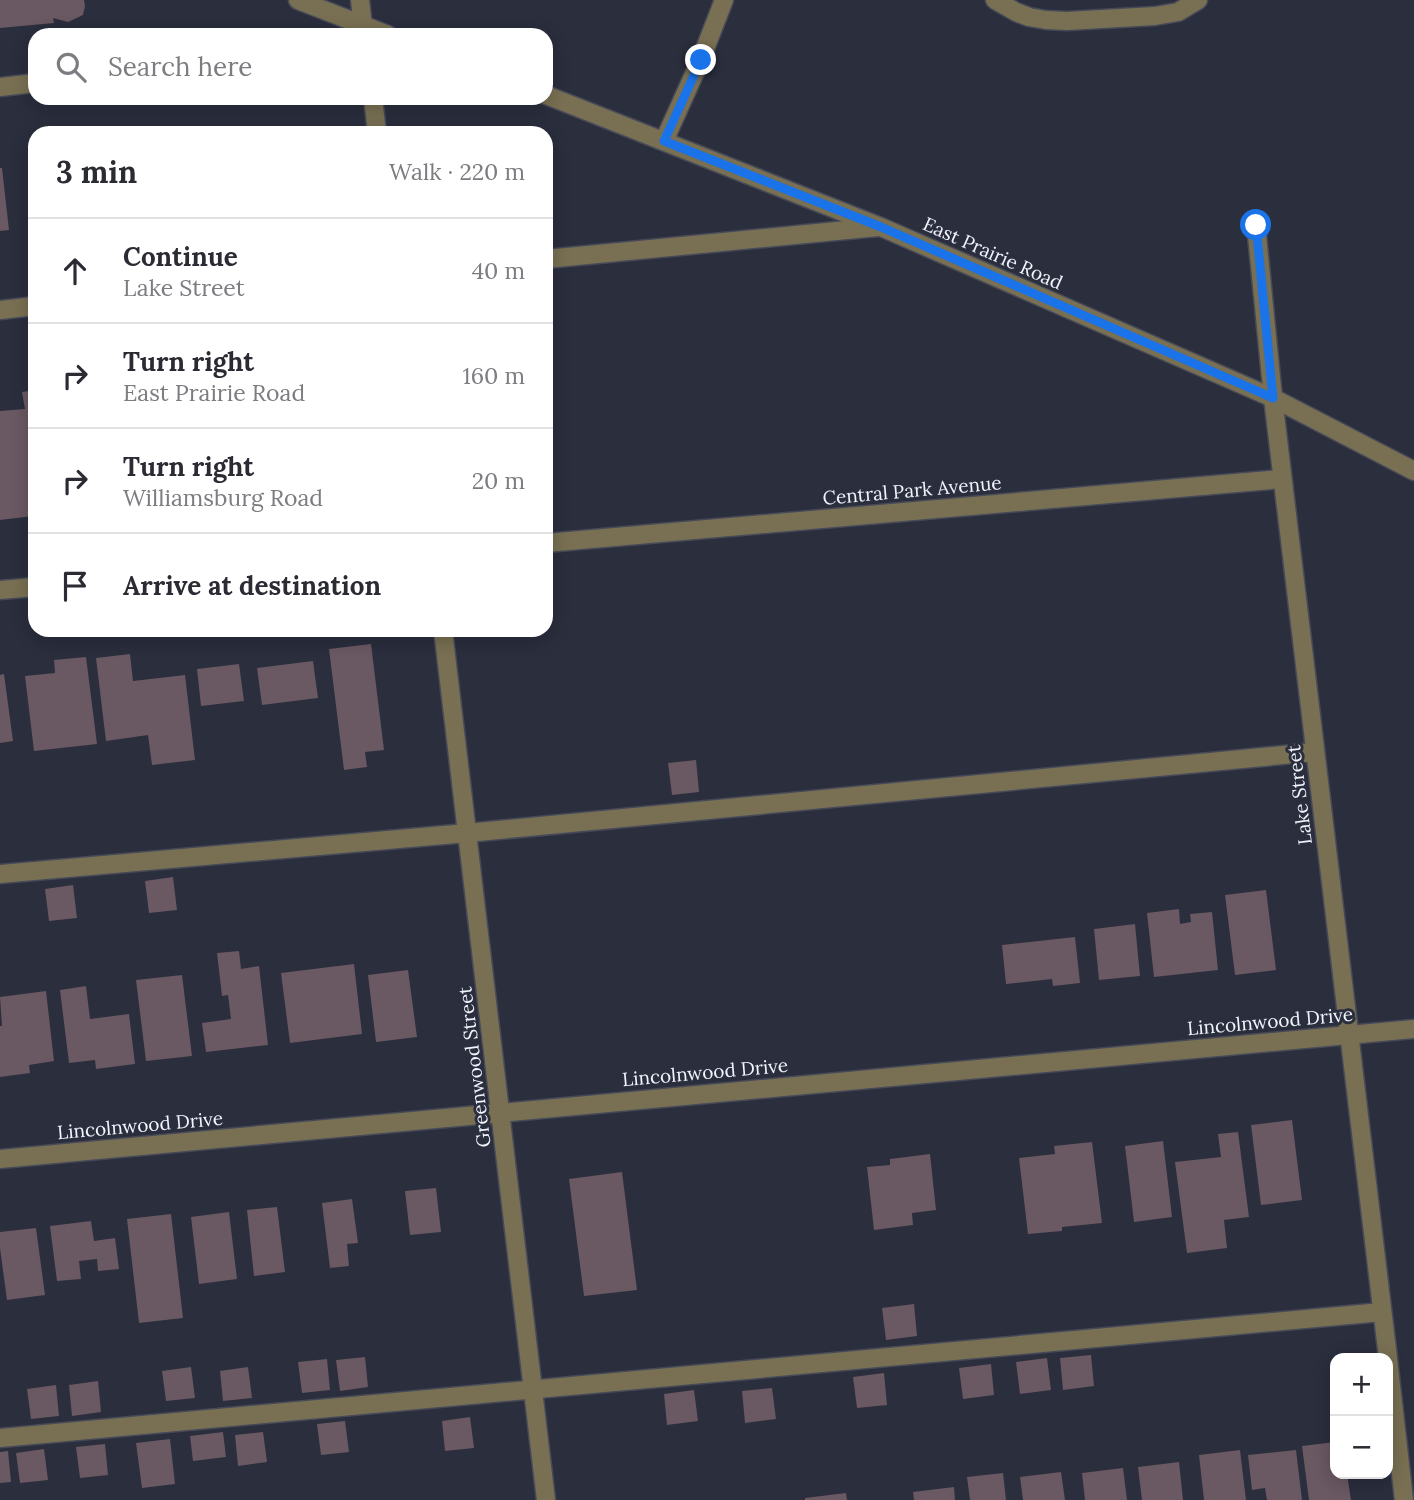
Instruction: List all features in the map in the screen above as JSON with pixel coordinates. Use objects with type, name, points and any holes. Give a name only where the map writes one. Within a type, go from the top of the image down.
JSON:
[{"type":"street","points":[[298,0],[351,28]]},
{"type":"street","points":[[359,28],[360,0]]},
{"type":"street","points":[[664,141],[701,60],[724,0]]},
{"type":"street","points":[[995,0],[1029,17],[1067,21],[1155,16],[1178,12],[1198,0]]},
{"type":"street","points":[[0,87],[28,84]]},
{"type":"street","name":"East Prairie Road","points":[[553,98],[881,227],[1273,398],[1414,471]]},
{"type":"street","points":[[374,105],[376,126]]},
{"type":"street","name":"Lake Street","points":[[1256,225],[1282,479],[1387,1353]]},
{"type":"street","points":[[553,258],[881,227]]},
{"type":"street","points":[[0,310],[28,307]]},
{"type":"street","name":"Central Park Avenue","points":[[553,542],[1282,479]]},
{"type":"street","points":[[0,590],[28,588]]},
{"type":"street","name":"Greenwood Street","points":[[444,637],[546,1500]]},
{"type":"street","points":[[0,874],[467,833],[1315,752]]},
{"type":"street","name":"Lincolnwood Drive","points":[[0,1159],[1414,1029]]},
{"type":"street","points":[[0,1438],[1382,1312]]},
{"type":"street","name":"Lake Street","points":[[1393,1403],[1404,1500]]},
{"type":"building","points":[[0,0],[84,0],[85,6],[83,15],[68,22],[53,18],[54,23],[0,28]]},
{"type":"building","points":[[0,168],[9,230],[0,231]]},
{"type":"building","points":[[28,391],[28,517],[0,520],[0,411],[25,409],[22,392]]},
{"type":"building","points":[[371,644],[384,750],[365,752],[367,767],[344,770],[329,649]]},
{"type":"building","points":[[130,654],[133,681],[185,675],[195,760],[152,765],[148,735],[106,741],[96,658]]},
{"type":"building","points":[[86,657],[97,744],[34,751],[25,676],[55,673],[54,660]]},
{"type":"building","points":[[313,661],[318,698],[262,705],[257,668]]},
{"type":"building","points":[[239,664],[244,701],[201,706],[197,669]]},
{"type":"building","points":[[4,674],[13,741],[0,743],[0,675]]},
{"type":"building","points":[[696,760],[699,792],[672,795],[668,763]]},
{"type":"building","points":[[173,877],[177,910],[149,913],[145,881]]},
{"type":"building","points":[[73,885],[77,918],[49,921],[45,889]]},
{"type":"building","points":[[1266,890],[1276,970],[1235,975],[1225,895]]},
{"type":"building","points":[[1179,909],[1180,924],[1191,922],[1190,914],[1212,912],[1218,970],[1154,977],[1147,913]]},
{"type":"building","points":[[1135,924],[1140,976],[1099,980],[1094,929]]},
{"type":"building","points":[[1075,937],[1080,983],[1053,986],[1052,979],[1006,984],[1002,945]]},
{"type":"building","points":[[239,951],[241,969],[259,966],[268,1045],[206,1052],[202,1023],[231,1019],[228,995],[222,996],[217,953]]},
{"type":"building","points":[[354,964],[362,1034],[290,1043],[281,973]]},
{"type":"building","points":[[408,970],[417,1037],[376,1042],[368,975]]},
{"type":"building","points":[[182,975],[192,1056],[146,1061],[136,980]]},
{"type":"building","points":[[86,986],[90,1019],[129,1014],[135,1064],[96,1069],[95,1060],[69,1063],[60,990]]},
{"type":"building","points":[[46,991],[54,1061],[29,1065],[30,1073],[0,1077],[0,997]]},
{"type":"building","points":[[1292,1120],[1302,1200],[1261,1205],[1251,1125]]},
{"type":"building","points":[[1238,1132],[1249,1217],[1224,1220],[1227,1248],[1187,1253],[1175,1162],[1221,1157],[1218,1134]]},
{"type":"building","points":[[1163,1141],[1172,1217],[1134,1222],[1125,1146]]},
{"type":"building","points":[[1092,1142],[1102,1223],[1028,1234],[1019,1158],[1055,1154],[1054,1146]]},
{"type":"building","points":[[930,1154],[936,1210],[912,1213],[913,1225],[874,1230],[867,1167],[890,1165],[890,1159]]},
{"type":"building","points":[[622,1172],[637,1290],[584,1296],[569,1179]]},
{"type":"building","points":[[436,1188],[441,1232],[410,1235],[405,1191]]},
{"type":"building","points":[[352,1199],[358,1243],[347,1244],[349,1266],[330,1268],[322,1203]]},
{"type":"building","points":[[277,1207],[285,1272],[254,1276],[247,1210]]},
{"type":"building","points":[[229,1212],[237,1279],[199,1284],[191,1217]]},
{"type":"building","points":[[171,1214],[183,1318],[139,1323],[127,1219]]},
{"type":"building","points":[[91,1221],[94,1241],[115,1238],[119,1269],[98,1271],[97,1259],[79,1261],[81,1279],[57,1281],[50,1226]]},
{"type":"building","points":[[36,1228],[45,1295],[7,1300],[0,1232]]},
{"type":"building","points":[[914,1304],[917,1336],[886,1340],[882,1308]]},
{"type":"building","points":[[1091,1355],[1094,1386],[1063,1390],[1060,1358]]},
{"type":"building","points":[[365,1357],[368,1387],[340,1391],[336,1360]]},
{"type":"building","points":[[1047,1358],[1051,1390],[1020,1394],[1016,1362]]},
{"type":"building","points":[[327,1359],[330,1390],[302,1393],[298,1362]]},
{"type":"building","points":[[991,1364],[994,1395],[963,1399],[959,1368]]},
{"type":"building","points":[[191,1367],[195,1398],[166,1401],[162,1371]]},
{"type":"building","points":[[248,1367],[252,1398],[223,1401],[220,1371]]},
{"type":"building","points":[[884,1373],[887,1405],[857,1408],[853,1377]]},
{"type":"building","points":[[98,1381],[101,1412],[72,1416],[69,1385]]},
{"type":"building","points":[[56,1385],[59,1416],[31,1419],[27,1389]]},
{"type":"building","points":[[772,1388],[776,1419],[745,1423],[742,1391]]},
{"type":"building","points":[[694,1390],[698,1421],[667,1425],[664,1394]]},
{"type":"building","points":[[470,1417],[474,1448],[445,1451],[442,1421]]},
{"type":"building","points":[[345,1421],[349,1452],[321,1455],[317,1424]]},
{"type":"building","points":[[223,1432],[226,1457],[193,1461],[190,1436]]},
{"type":"building","points":[[263,1432],[267,1462],[238,1466],[235,1435]]},
{"type":"building","points":[[170,1439],[175,1484],[142,1488],[136,1443]]},
{"type":"building","points":[[1330,1443],[1330,1479],[1348,1479],[1351,1500],[1309,1500],[1302,1446]]},
{"type":"building","points":[[105,1444],[108,1475],[80,1478],[76,1447]]},
{"type":"building","points":[[44,1449],[48,1480],[20,1483],[16,1453]]},
{"type":"building","points":[[1240,1450],[1246,1500],[1204,1500],[1199,1455]]},
{"type":"building","points":[[1296,1450],[1302,1500],[1267,1500],[1265,1488],[1252,1490],[1248,1455]]},
{"type":"building","points":[[8,1451],[11,1482],[0,1483],[0,1452]]},
{"type":"building","points":[[1179,1462],[1183,1500],[1142,1500],[1138,1467]]},
{"type":"building","points":[[1123,1468],[1127,1500],[1085,1500],[1082,1473]]},
{"type":"building","points":[[1061,1472],[1065,1500],[1023,1500],[1020,1477]]},
{"type":"building","points":[[1003,1473],[1006,1500],[970,1500],[967,1477]]},
{"type":"building","points":[[954,1487],[955,1500],[914,1500],[913,1492]]},
{"type":"building","points":[[846,1493],[847,1500],[805,1500],[805,1498]]},
{"type":"route","points":[[701,60],[664,141],[881,227],[1273,398],[1256,225]]}]
